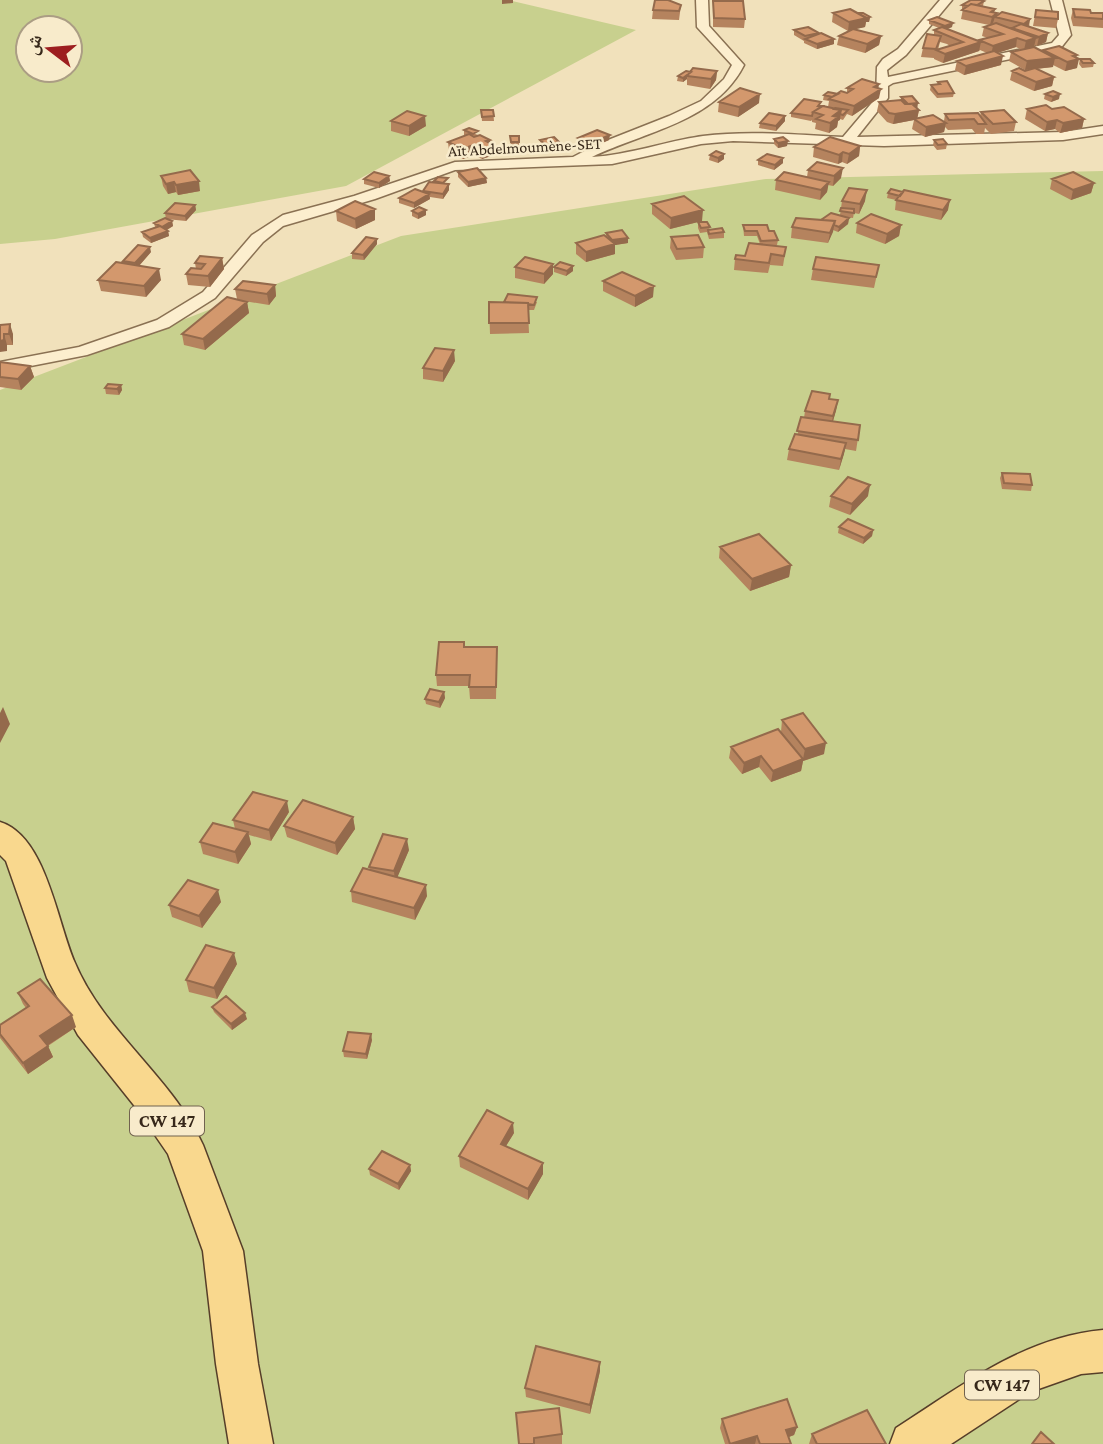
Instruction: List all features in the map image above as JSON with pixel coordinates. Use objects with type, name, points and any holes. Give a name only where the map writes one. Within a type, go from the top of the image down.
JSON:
[{"type":"main road","name":"CW 147","points":[[0,834],[20,855],[59,968],[91,1024],[184,1145],[223,1251],[237,1364],[251,1444]]},
{"type":"main road","name":"CW 147","points":[[912,1444],[1018,1374],[1081,1353],[1103,1351]]},
{"type":"street","points":[[571,162],[622,138],[687,114],[714,97],[734,75],[738,65],[703,27],[702,0]]},
{"type":"street","points":[[846,142],[882,97],[881,70],[908,46],[946,0]]},
{"type":"street","points":[[882,83],[901,76],[1056,46],[1065,35],[1056,0]]},
{"type":"street","name":"Aït Abdelmoumène-SET","points":[[0,368],[105,346],[137,335],[190,309],[229,276],[246,250],[279,223],[371,195],[443,169],[468,164],[612,160],[701,139],[733,136],[846,142],[1063,136],[1103,130]]},
{"type":"green space","points":[[0,0],[508,0],[636,30],[346,186],[55,239],[0,244]]},
{"type":"green space","points":[[1103,171],[1103,1444],[0,1444],[0,390],[401,236],[766,179]]},
{"type":"building","points":[[655,0],[668,0],[681,5],[679,11],[653,10]]},
{"type":"building","points":[[971,0],[984,1],[977,5],[962,5]]},
{"type":"building","points":[[713,1],[743,1],[745,19],[714,18]]},
{"type":"building","points":[[971,4],[995,9],[991,12],[997,13],[992,17],[962,10]]},
{"type":"building","points":[[850,9],[867,18],[849,22],[833,13]]},
{"type":"building","points":[[1073,9],[1103,13],[1103,19],[1075,17]]},
{"type":"building","points":[[1036,10],[1058,12],[1058,19],[1035,17]]},
{"type":"building","points":[[1002,12],[1030,19],[1024,24],[995,17]]},
{"type":"building","points":[[937,17],[953,23],[945,26],[929,20]]},
{"type":"building","points":[[996,23],[1036,38],[1026,41],[1017,38],[993,46],[979,40],[1003,34],[984,27]]},
{"type":"building","points":[[1021,24],[1048,33],[1039,37],[1012,28]]},
{"type":"building","points":[[808,27],[819,33],[805,36],[794,30]]},
{"type":"building","points":[[942,27],[981,42],[945,54],[936,50],[963,42],[934,30]]},
{"type":"building","points":[[853,29],[881,36],[867,44],[839,36]]},
{"type":"building","points":[[821,33],[834,39],[817,44],[805,39]]},
{"type":"building","points":[[927,34],[941,36],[936,49],[923,48]]},
{"type":"building","points":[[1059,46],[1077,55],[1073,56],[1079,59],[1067,62],[1043,50]]},
{"type":"building","points":[[1034,47],[1055,58],[1027,61],[1011,52]]},
{"type":"building","points":[[994,51],[1003,56],[966,66],[957,61]]},
{"type":"building","points":[[1080,59],[1090,59],[1094,63],[1083,63]]},
{"type":"building","points":[[693,68],[717,71],[711,79],[687,76]]},
{"type":"building","points":[[1019,68],[1025,71],[1035,68],[1054,77],[1036,82],[1012,71]]},
{"type":"building","points":[[686,71],[691,72],[683,78],[678,76]]},
{"type":"building","points":[[862,79],[879,84],[874,87],[881,89],[854,106],[829,99],[841,91],[847,93],[853,89],[847,88]]},
{"type":"building","points":[[947,81],[954,93],[938,94],[931,85],[940,84],[938,82]]},
{"type":"building","points":[[740,88],[760,94],[739,107],[719,102]]},
{"type":"building","points":[[1053,91],[1060,94],[1053,97],[1045,94]]},
{"type":"building","points":[[828,92],[838,94],[832,97],[824,95]]},
{"type":"building","points":[[912,96],[918,103],[908,104],[901,97]]},
{"type":"building","points":[[804,99],[821,102],[818,106],[822,106],[813,112],[812,116],[791,113]]},
{"type":"building","points":[[901,100],[919,110],[889,113],[879,102]]},
{"type":"building","points":[[1046,105],[1052,109],[1064,107],[1084,119],[1063,123],[1057,120],[1047,122],[1027,109]]},
{"type":"building","points":[[823,106],[841,110],[833,116],[838,117],[830,123],[816,119],[823,115],[813,112]]},
{"type":"building","points":[[835,108],[848,110],[843,115],[840,114],[841,110]]},
{"type":"building","points":[[481,110],[493,110],[494,116],[482,117]]},
{"type":"building","points":[[1004,110],[1016,122],[993,124],[981,112]]},
{"type":"building","points":[[407,111],[425,116],[409,126],[391,121]]},
{"type":"building","points":[[769,113],[785,116],[776,126],[760,123]]},
{"type":"building","points":[[978,113],[986,124],[978,124],[974,119],[949,120],[945,114]]},
{"type":"building","points":[[933,115],[946,123],[926,127],[914,119]]},
{"type":"building","points":[[469,128],[478,131],[473,134],[464,130]]},
{"type":"building","points":[[597,130],[610,135],[591,143],[578,138]]},
{"type":"building","points":[[469,134],[474,137],[480,135],[490,140],[486,141],[493,145],[482,150],[473,145],[463,149],[448,142]]},
{"type":"building","points":[[510,136],[519,136],[519,142],[511,142]]},
{"type":"building","points":[[554,137],[559,142],[546,145],[540,140]]},
{"type":"building","points":[[783,137],[788,141],[778,143],[774,139]]},
{"type":"building","points":[[830,137],[860,146],[849,154],[843,152],[839,155],[814,147]]},
{"type":"building","points":[[943,139],[947,144],[938,145],[934,140]]},
{"type":"building","points":[[716,151],[724,154],[718,158],[710,155]]},
{"type":"building","points":[[767,154],[783,158],[775,165],[758,160]]},
{"type":"building","points":[[817,162],[843,168],[834,176],[808,170]]},
{"type":"building","points":[[477,168],[486,178],[468,182],[458,172]]},
{"type":"building","points":[[190,170],[199,181],[166,184],[161,176]]},
{"type":"building","points":[[374,172],[389,176],[379,183],[364,179]]},
{"type":"building","points":[[784,172],[829,182],[821,190],[776,180]]},
{"type":"building","points":[[1073,172],[1094,183],[1073,190],[1052,179]]},
{"type":"building","points":[[438,177],[448,178],[443,183],[434,181]]},
{"type":"building","points":[[429,182],[449,184],[443,194],[423,191]]},
{"type":"building","points":[[849,188],[867,190],[860,204],[842,201]]},
{"type":"building","points":[[415,189],[429,194],[414,203],[399,198]]},
{"type":"building","points":[[891,189],[903,192],[900,196],[888,193]]},
{"type":"building","points":[[904,190],[950,200],[943,210],[896,200]]},
{"type":"building","points":[[684,196],[703,210],[671,218],[652,204]]},
{"type":"building","points":[[355,201],[375,209],[355,219],[336,211]]},
{"type":"building","points":[[175,203],[195,205],[185,216],[165,213]]},
{"type":"building","points":[[419,207],[426,210],[418,214],[412,211]]},
{"type":"building","points":[[841,208],[854,209],[854,213],[840,211]]},
{"type":"building","points":[[831,213],[849,218],[839,227],[834,225],[835,221],[821,220]]},
{"type":"building","points":[[871,214],[901,225],[887,234],[857,223]]},
{"type":"building","points":[[165,218],[172,221],[162,227],[154,223]]},
{"type":"building","points":[[796,218],[835,221],[830,233],[792,227]]},
{"type":"building","points":[[698,222],[707,222],[710,227],[701,228]]},
{"type":"building","points":[[743,225],[767,225],[778,240],[761,241],[757,231],[745,231]]},
{"type":"building","points":[[160,226],[168,231],[150,238],[142,232]]},
{"type":"building","points":[[722,228],[724,232],[709,234],[708,230]]},
{"type":"building","points":[[622,230],[628,238],[612,240],[606,233]]},
{"type":"building","points":[[604,235],[615,244],[586,252],[576,243]]},
{"type":"building","points":[[698,235],[704,247],[677,249],[671,237]]},
{"type":"building","points":[[366,237],[377,239],[363,255],[352,253]]},
{"type":"building","points":[[749,243],[786,247],[784,256],[771,254],[769,263],[735,259],[736,255],[745,256]]},
{"type":"building","points":[[138,245],[150,247],[135,263],[123,261]]},
{"type":"building","points":[[200,256],[222,258],[208,276],[186,274],[191,268],[201,269],[205,264],[195,263]]},
{"type":"building","points":[[525,257],[553,264],[544,274],[515,267]]},
{"type":"building","points":[[816,257],[879,265],[876,277],[813,269]]},
{"type":"building","points":[[116,262],[159,269],[144,286],[98,280]]},
{"type":"building","points":[[560,262],[573,266],[567,271],[554,267]]},
{"type":"building","points":[[622,272],[654,286],[635,296],[603,281]]},
{"type":"building","points":[[243,281],[275,285],[267,294],[235,289]]},
{"type":"building","points":[[508,294],[537,297],[534,305],[504,302]]},
{"type":"building","points":[[227,297],[247,302],[203,339],[182,334]]},
{"type":"building","points":[[489,302],[528,303],[529,323],[489,323]]},
{"type":"building","points":[[10,324],[9,334],[4,334],[4,340],[0,341],[0,325]]},
{"type":"building","points":[[435,348],[454,350],[443,371],[423,368]]},
{"type":"building","points":[[0,362],[30,366],[18,379],[0,377]]},
{"type":"building","points":[[108,384],[121,385],[117,389],[105,388]]},
{"type":"building","points":[[812,391],[830,394],[829,399],[838,400],[833,416],[805,411]]},
{"type":"building","points":[[801,417],[860,425],[858,440],[797,431]]},
{"type":"building","points":[[795,434],[846,443],[841,459],[789,449]]},
{"type":"building","points":[[1002,473],[1030,474],[1032,485],[1004,483]]},
{"type":"building","points":[[848,477],[870,485],[852,504],[831,496]]},
{"type":"building","points":[[848,519],[873,530],[864,538],[839,527]]},
{"type":"building","points":[[759,534],[791,565],[752,579],[720,547]]},
{"type":"building","points":[[439,642],[464,642],[464,647],[497,647],[496,687],[469,687],[470,675],[436,675]]},
{"type":"building","points":[[430,689],[444,692],[439,702],[425,699]]},
{"type":"building","points":[[803,713],[826,743],[805,749],[782,720]]},
{"type":"building","points":[[778,729],[803,759],[773,771],[761,756],[744,763],[731,747]]},
{"type":"building","points":[[253,792],[287,801],[269,830],[233,820]]},
{"type":"building","points":[[303,800],[353,817],[335,843],[284,826]]},
{"type":"building","points":[[213,823],[248,832],[235,852],[200,842]]},
{"type":"building","points":[[383,834],[407,839],[394,871],[369,867]]},
{"type":"building","points":[[363,868],[426,885],[414,908],[351,891]]},
{"type":"building","points":[[188,880],[218,890],[199,916],[169,905]]},
{"type":"building","points":[[206,945],[234,953],[214,988],[186,980]]},
{"type":"building","points":[[40,979],[72,1015],[40,1036],[48,1046],[23,1063],[0,1034],[0,1025],[29,1006],[18,993]]},
{"type":"building","points":[[226,996],[245,1013],[231,1024],[212,1007]]},
{"type":"building","points":[[348,1032],[371,1034],[366,1054],[343,1051]]},
{"type":"building","points":[[487,1110],[513,1123],[501,1144],[543,1163],[528,1189],[459,1156]]},
{"type":"building","points":[[382,1151],[410,1165],[398,1184],[369,1169]]},
{"type":"building","points":[[536,1346],[600,1362],[590,1405],[525,1388]]},
{"type":"building","points":[[787,1399],[797,1427],[786,1430],[791,1444],[760,1444],[757,1436],[730,1444],[722,1419]]},
{"type":"building","points":[[559,1408],[562,1434],[534,1438],[534,1444],[519,1444],[516,1413]]},
{"type":"building","points":[[867,1410],[886,1444],[817,1444],[812,1434]]},
{"type":"building","points":[[1041,1432],[1054,1444],[1032,1444]]}]
